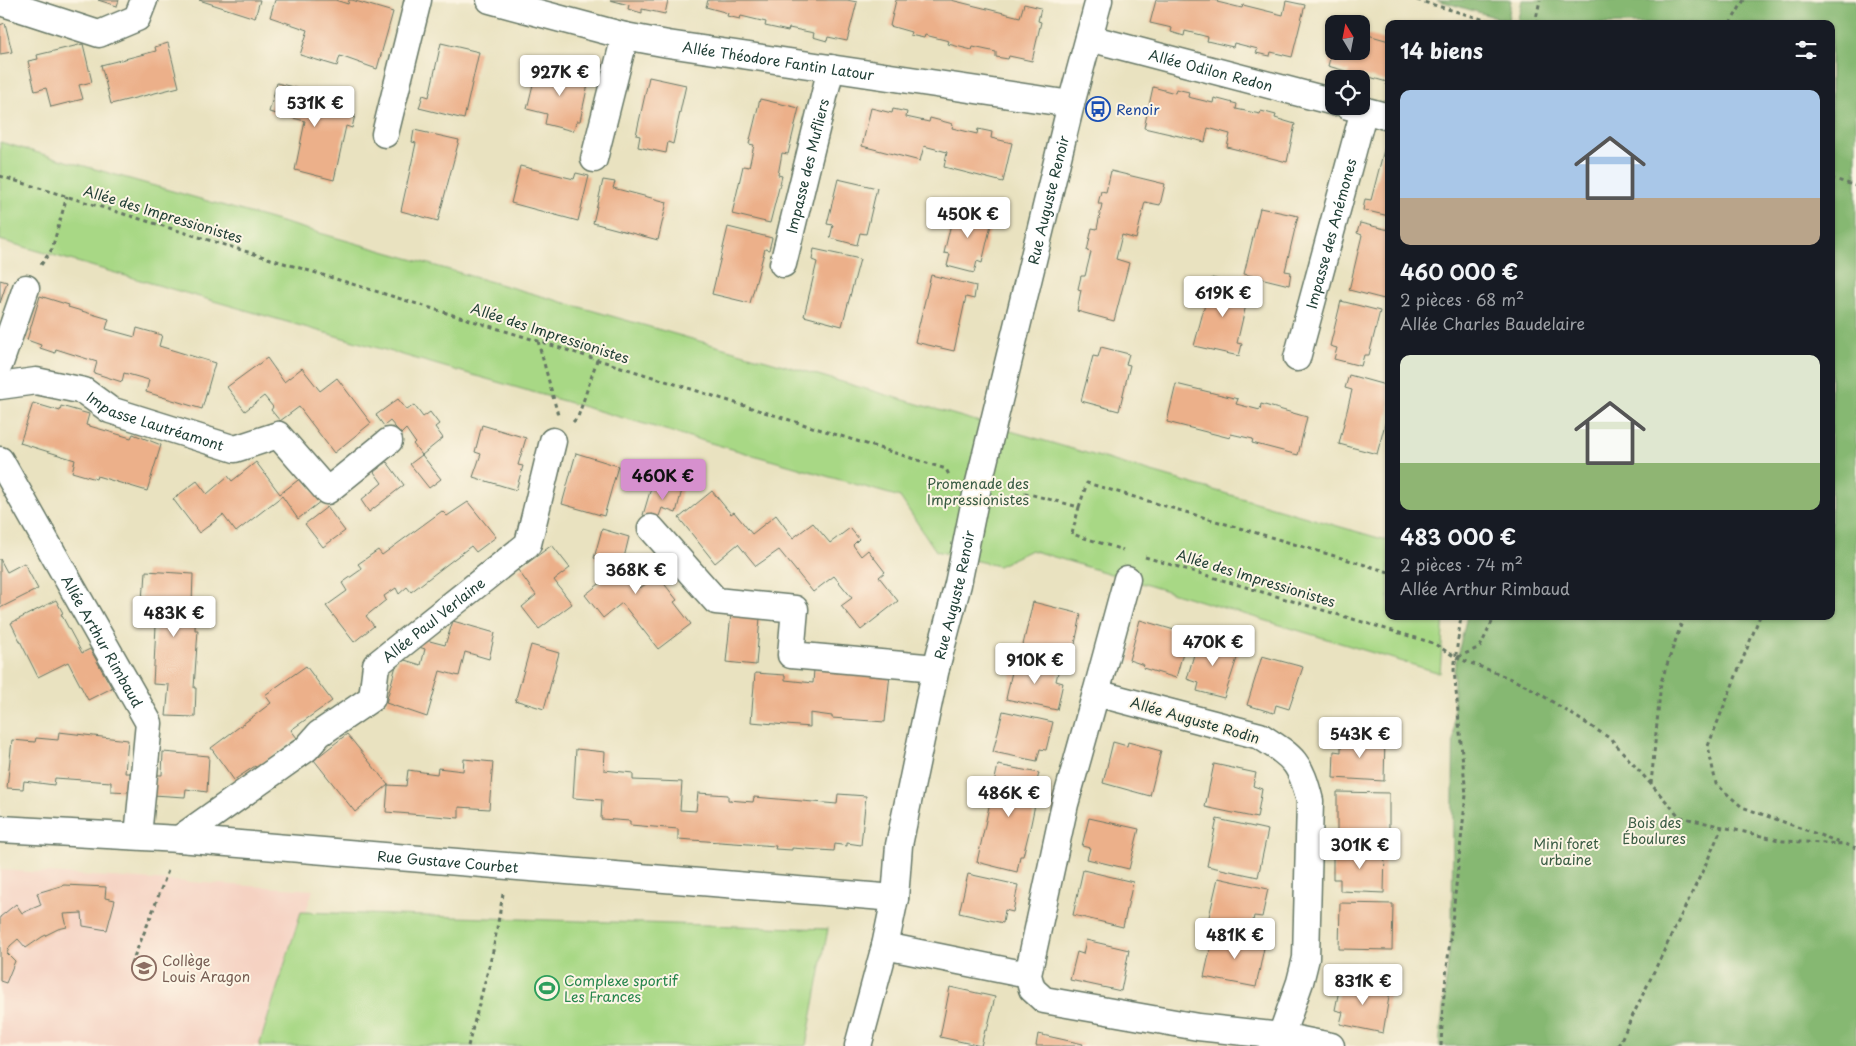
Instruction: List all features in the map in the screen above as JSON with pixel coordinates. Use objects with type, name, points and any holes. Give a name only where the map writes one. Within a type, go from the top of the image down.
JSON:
[{"type":"street","points":[[0,2],[99,34],[137,18],[144,0]]},
{"type":"street","points":[[385,134],[418,0]]},
{"type":"street","name":"Allée Théodore Fantin Latour","points":[[490,0],[625,36],[668,44],[1071,104]]},
{"type":"street","name":"Rue Auguste Renoir","points":[[858,1046],[885,946],[894,898],[899,845],[936,668],[958,584],[976,495],[1071,104],[1099,0]]},
{"type":"street","points":[[594,159],[625,36]]},
{"type":"street","name":"Allée Odilon Redon","points":[[1090,38],[1325,100]]},
{"type":"street","name":"Impasse des Mufliers","points":[[783,264],[831,68]]},
{"type":"street","name":"Impasse des Anémones","points":[[1297,358],[1366,115]]},
{"type":"street","points":[[0,363],[26,288]]},
{"type":"street","name":"Impasse Lautréamont","points":[[0,386],[36,381],[84,391],[110,410],[234,449],[278,435],[326,491],[389,441]]},
{"type":"street","name":"Allée Paul Verlaine","points":[[179,839],[306,749],[319,734],[372,698],[376,665],[528,544],[558,436]]},
{"type":"street","name":"Allée Arthur Rimbaud","points":[[0,460],[149,723],[138,836]]},
{"type":"street","points":[[651,528],[716,601],[795,609],[791,655],[936,668]]},
{"type":"street","points":[[1127,579],[1065,804],[1028,975],[1032,989],[1044,1000],[1198,1027],[1281,1036],[1332,1046]]},
{"type":"street","name":"Allée Auguste Rodin","points":[[1096,693],[1260,736],[1283,751],[1298,764],[1310,801],[1306,958],[1300,982],[1281,1036]]},
{"type":"street","name":"Rue Gustave Courbet","points":[[0,829],[179,839],[894,898]]},
{"type":"street","points":[[885,946],[1028,975]]},
{"type":"path","points":[[1417,0],[1485,20]]},
{"type":"path","points":[[1536,20],[1540,0]]},
{"type":"path","points":[[1732,20],[1744,0]]},
{"type":"path","name":"Allée des Impressionistes","points":[[0,176],[538,340],[946,469],[956,490],[1011,503],[1025,493],[1079,507]]},
{"type":"path","points":[[1835,179],[1856,186]]},
{"type":"path","points":[[26,288],[52,249],[67,196]]},
{"type":"path","points":[[538,340],[558,436]]},
{"type":"path","points":[[558,436],[578,417],[597,360]]},
{"type":"path","points":[[1129,552],[1072,534],[1087,483],[1385,571]]},
{"type":"path","name":"Allée des Impressionistes","points":[[1138,554],[1433,644],[1457,658],[1529,687],[1611,739],[1680,817],[1783,841],[1845,844]]},
{"type":"path","points":[[1441,1046],[1443,1004],[1466,795],[1454,670],[1461,620]]},
{"type":"path","points":[[1457,658],[1480,647],[1493,620]]},
{"type":"path","points":[[1651,784],[1661,682],[1683,620]]},
{"type":"path","points":[[1758,620],[1708,746],[1716,784],[1742,807],[1856,848]]},
{"type":"path","points":[[1618,1046],[1722,827]]},
{"type":"path","points":[[131,964],[179,839]]},
{"type":"path","points":[[468,1046],[493,951],[508,866]]},
{"type":"shaded area","name":"Collège Louis Aragon","points":[[0,870],[313,890],[262,1046],[0,1046]]},
{"type":"green space","points":[[1437,0],[1511,0],[1508,20]]},
{"type":"green space","name":"Bois des Éboulures","points":[[1522,0],[1856,0],[1856,1046],[1439,1046],[1452,925],[1454,670],[1466,620],[1835,620],[1835,20],[1518,20]]},
{"type":"green space","name":"Promenade des Impressionistes","points":[[0,142],[780,364],[1385,540],[1385,620],[1444,620],[1440,673],[1031,550],[998,566],[936,551],[900,497],[0,240]]},
{"type":"green space","name":"Complexe sportif Les Frances","points":[[301,912],[828,929],[806,1046],[259,1046]]},
{"type":"building","points":[[98,0],[119,0],[117,6]]},
{"type":"building","points":[[199,0],[260,0],[255,18]]},
{"type":"building","points":[[275,0],[335,0],[348,4],[349,0],[352,0],[393,12],[377,69],[340,56],[337,66],[300,55],[308,30],[270,17]]},
{"type":"building","points":[[610,0],[668,0],[665,14],[642,9],[642,13],[628,9],[629,5]]},
{"type":"building","points":[[708,0],[847,0],[857,2],[847,41],[828,37],[827,41],[813,37],[814,33],[789,28],[788,31],[765,26],[766,22],[741,16],[740,19],[727,16],[728,13],[706,7]]},
{"type":"building","points":[[896,0],[951,0],[1020,17],[1024,4],[1041,8],[1038,21],[1041,22],[1032,61],[1009,56],[1008,59],[996,57],[996,52],[973,47],[972,50],[948,44],[949,41],[925,35],[924,38],[910,35],[911,32],[890,26]]},
{"type":"building","points":[[1156,0],[1218,0],[1217,2],[1242,8],[1243,5],[1283,15],[1286,1],[1305,5],[1292,57],[1271,52],[1270,56],[1256,53],[1258,49],[1234,43],[1233,47],[1207,41],[1208,37],[1185,31],[1184,36],[1171,32],[1172,28],[1150,23]]},
{"type":"building","points":[[5,23],[12,52],[0,54],[0,25]]},
{"type":"building","points":[[1370,36],[1385,40],[1385,81],[1370,77],[1370,70],[1342,70],[1328,66],[1330,60],[1370,60]]},
{"type":"building","points":[[168,43],[179,87],[111,104],[101,65],[156,51],[155,47]]},
{"type":"building","points":[[441,43],[479,52],[464,119],[419,108],[423,95],[429,97]]},
{"type":"building","points":[[83,44],[92,82],[79,85],[83,99],[51,107],[46,88],[35,91],[28,61],[38,59],[37,55]]},
{"type":"building","points":[[552,66],[590,75],[580,121],[577,121],[573,131],[545,124],[547,114],[527,109],[536,72],[550,76]]},
{"type":"building","points":[[649,77],[686,85],[673,144],[668,142],[666,153],[638,147],[640,136],[636,135]]},
{"type":"building","points":[[277,83],[343,100],[340,112],[355,115],[352,128],[346,126],[334,180],[295,170],[305,121],[269,112]]},
{"type":"building","points":[[1153,87],[1175,93],[1176,89],[1189,92],[1188,97],[1213,103],[1214,98],[1237,104],[1236,109],[1260,114],[1261,111],[1276,115],[1275,118],[1295,124],[1287,162],[1227,147],[1230,134],[1208,128],[1205,142],[1144,128]]},
{"type":"building","points":[[760,99],[799,108],[788,154],[782,153],[778,175],[782,176],[770,223],[732,214],[743,166],[749,167],[754,145],[749,144]]},
{"type":"building","points":[[871,108],[892,113],[893,109],[907,112],[906,117],[929,122],[930,118],[953,124],[952,128],[977,134],[978,129],[992,132],[991,138],[1012,143],[1003,182],[944,167],[947,152],[924,146],[920,161],[862,146]]},
{"type":"building","points":[[414,130],[459,140],[438,221],[401,211],[416,143],[412,142]]},
{"type":"building","points":[[1385,146],[1385,215],[1363,210],[1365,199],[1371,200]]},
{"type":"building","points":[[520,166],[574,179],[576,173],[589,176],[578,221],[511,203]]},
{"type":"building","points":[[1111,171],[1165,184],[1160,205],[1145,202],[1136,239],[1122,235],[1116,259],[1129,263],[1114,321],[1077,311],[1081,290],[1078,289],[1081,276],[1085,276],[1091,252],[1087,251],[1092,228],[1097,229],[1102,204],[1098,204],[1101,191],[1106,192]]},
{"type":"building","points":[[838,179],[877,188],[866,234],[860,233],[857,245],[830,238],[833,225],[827,224]]},
{"type":"building","points":[[603,180],[615,182],[613,188],[667,202],[658,240],[593,223]]},
{"type":"building","points":[[955,207],[993,216],[982,263],[977,261],[974,273],[947,266],[950,254],[944,253]]},
{"type":"building","points":[[1260,208],[1298,216],[1285,271],[1291,272],[1289,285],[1244,274]]},
{"type":"building","points":[[1360,223],[1385,229],[1385,299],[1349,290],[1362,235],[1357,233]]},
{"type":"building","points":[[728,227],[772,238],[769,250],[765,249],[750,303],[712,294]]},
{"type":"building","points":[[814,249],[860,259],[842,326],[804,316],[817,262],[812,260]]},
{"type":"building","points":[[931,275],[976,286],[974,299],[966,297],[954,351],[915,342]]},
{"type":"building","points":[[1212,278],[1250,288],[1237,343],[1242,344],[1239,356],[1194,346]]},
{"type":"building","points":[[0,280],[7,282],[0,303]]},
{"type":"building","points":[[40,296],[69,305],[68,307],[109,319],[106,329],[135,337],[137,328],[162,335],[159,346],[215,363],[202,409],[146,392],[149,380],[124,373],[122,382],[94,373],[97,362],[56,349],[55,353],[40,348],[41,345],[27,340]]},
{"type":"building","points":[[1341,301],[1380,311],[1369,355],[1364,355],[1361,366],[1334,359],[1337,348],[1330,346]]},
{"type":"building","points":[[1101,347],[1129,354],[1126,364],[1130,365],[1119,411],[1081,401],[1093,356],[1098,357]]},
{"type":"building","points":[[267,358],[284,382],[302,368],[320,391],[337,378],[371,423],[334,453],[299,407],[280,421],[271,410],[273,407],[264,396],[245,411],[227,387]]},
{"type":"building","points":[[1349,375],[1385,385],[1385,424],[1377,454],[1339,444],[1352,390],[1345,388]]},
{"type":"building","points":[[1176,384],[1238,399],[1236,404],[1260,410],[1261,404],[1307,417],[1298,455],[1252,443],[1253,439],[1231,434],[1230,438],[1167,422]]},
{"type":"building","points":[[398,399],[407,410],[414,405],[423,417],[430,412],[439,424],[435,427],[443,438],[422,455],[413,444],[415,442],[406,429],[401,434],[390,421],[384,426],[376,415]]},
{"type":"building","points":[[33,403],[60,411],[61,406],[89,414],[86,425],[131,438],[133,434],[161,445],[147,491],[97,476],[96,479],[72,472],[75,460],[20,443]]},
{"type":"building","points":[[482,425],[526,438],[518,465],[523,466],[516,490],[473,477],[481,454],[475,452]]},
{"type":"building","points":[[576,453],[618,466],[604,516],[562,504]]},
{"type":"building","points":[[422,455],[441,479],[429,488],[410,464]]},
{"type":"building","points":[[256,462],[280,494],[302,477],[321,501],[298,519],[282,496],[236,532],[223,515],[199,533],[173,499],[197,481],[207,494],[228,476],[232,481]]},
{"type":"building","points":[[387,462],[404,485],[369,512],[361,500],[382,483],[374,472]]},
{"type":"building","points":[[669,482],[683,486],[676,513],[662,508],[658,519],[643,515],[651,488],[666,493]]},
{"type":"building","points":[[712,491],[731,514],[734,512],[752,534],[776,515],[793,538],[813,523],[830,543],[850,528],[859,539],[853,545],[861,556],[868,550],[885,572],[879,577],[898,601],[861,630],[841,606],[852,598],[834,576],[813,592],[779,550],[756,566],[738,544],[715,563],[679,518]]},
{"type":"building","points":[[468,502],[496,537],[476,552],[471,546],[411,592],[407,587],[399,594],[396,588],[384,596],[386,600],[366,616],[374,626],[354,642],[326,606],[347,591],[342,583],[362,569],[358,564],[378,550],[382,555],[442,511],[447,516]]},
{"type":"building","points":[[327,507],[345,531],[323,547],[305,524]]},
{"type":"building","points":[[602,529],[629,537],[622,566],[594,558]]},
{"type":"building","points":[[552,545],[570,568],[554,580],[572,604],[539,629],[522,607],[536,595],[518,570]]},
{"type":"building","points":[[0,559],[7,572],[24,563],[38,589],[0,608]]},
{"type":"building","points":[[622,566],[640,588],[658,576],[677,600],[674,602],[691,624],[658,649],[622,603],[603,618],[585,595]]},
{"type":"building","points":[[146,571],[193,574],[192,604],[196,604],[195,630],[198,630],[194,688],[196,688],[195,717],[166,716],[169,685],[153,684],[156,626],[151,626],[153,600],[142,600]]},
{"type":"building","points":[[56,600],[63,613],[61,614],[82,653],[90,649],[112,688],[88,700],[68,662],[38,677],[11,623]]},
{"type":"building","points":[[1033,602],[1081,614],[1072,659],[1022,649]]},
{"type":"building","points":[[731,614],[760,618],[756,665],[726,662]]},
{"type":"building","points":[[1140,620],[1188,634],[1176,678],[1143,668],[1144,665],[1129,660]]},
{"type":"building","points":[[453,621],[495,633],[489,659],[465,652],[459,676],[440,671],[427,717],[386,703],[398,658],[421,665],[425,649],[419,647],[422,639],[445,645]]},
{"type":"building","points":[[1199,637],[1240,649],[1224,698],[1197,691],[1199,683],[1187,679]]},
{"type":"building","points":[[531,645],[559,653],[544,709],[518,701],[515,702]]},
{"type":"building","points":[[1262,656],[1303,667],[1289,709],[1276,705],[1274,713],[1247,705]]},
{"type":"building","points":[[1015,658],[1059,668],[1056,681],[1063,683],[1057,710],[1006,699]]},
{"type":"building","points":[[306,666],[332,701],[291,730],[297,738],[256,768],[255,766],[234,780],[211,748],[271,703],[265,695]]},
{"type":"building","points":[[814,669],[890,674],[885,722],[832,718],[832,716],[810,713],[810,727],[751,722],[755,673],[785,675],[785,680],[813,683]]},
{"type":"building","points":[[1003,711],[1053,722],[1046,750],[1040,749],[1037,761],[993,752]]},
{"type":"building","points":[[59,732],[128,740],[125,773],[132,773],[131,792],[111,791],[111,782],[55,778],[54,785],[24,781],[23,789],[7,788],[12,740],[35,742],[36,738],[58,740]]},
{"type":"building","points":[[347,734],[388,785],[355,812],[314,760]]},
{"type":"building","points":[[1341,737],[1385,738],[1384,781],[1333,778],[1334,751],[1341,752]]},
{"type":"building","points":[[1113,742],[1127,746],[1128,742],[1161,751],[1150,796],[1103,783]]},
{"type":"building","points":[[576,749],[605,752],[604,770],[633,773],[633,780],[682,782],[680,810],[696,811],[698,793],[728,795],[728,800],[753,802],[754,797],[837,804],[838,794],[866,796],[861,845],[847,843],[847,846],[835,844],[834,851],[792,848],[792,850],[775,849],[776,846],[678,839],[678,829],[630,825],[630,821],[601,819],[602,800],[573,798]]},
{"type":"building","points":[[163,752],[209,756],[207,792],[186,789],[185,797],[153,795],[155,775],[162,775]]},
{"type":"building","points":[[464,759],[493,762],[489,809],[459,807],[459,818],[386,812],[388,785],[406,786],[408,770],[437,774],[438,768],[463,771]]},
{"type":"building","points":[[1214,764],[1256,773],[1253,786],[1262,789],[1257,818],[1205,807]]},
{"type":"building","points":[[998,765],[1039,773],[1035,789],[1038,790],[1031,824],[1023,856],[1020,856],[1017,872],[977,862]]},
{"type":"building","points":[[1337,792],[1389,793],[1389,839],[1337,837]]},
{"type":"building","points":[[1089,818],[1139,829],[1129,869],[1087,859],[1090,848],[1082,846]]},
{"type":"building","points":[[1217,819],[1268,830],[1258,877],[1207,866]]},
{"type":"building","points":[[1333,849],[1385,851],[1384,893],[1340,891],[1340,879],[1333,879]]},
{"type":"building","points":[[1083,870],[1133,882],[1123,927],[1073,915]]},
{"type":"building","points":[[968,874],[1018,885],[1013,912],[1005,910],[1003,923],[959,913]]},
{"type":"building","points":[[1218,878],[1268,889],[1262,917],[1254,916],[1251,930],[1208,921]]},
{"type":"building","points":[[64,885],[106,887],[105,898],[115,900],[107,930],[83,926],[82,913],[64,914],[67,927],[42,937],[26,948],[18,939],[10,946],[7,953],[15,961],[6,983],[0,981],[0,917],[16,904],[22,913],[41,905],[37,893]]},
{"type":"building","points":[[1340,903],[1393,904],[1392,950],[1339,949]]},
{"type":"building","points":[[1214,932],[1265,943],[1256,987],[1204,977]]},
{"type":"building","points":[[1086,940],[1129,950],[1121,991],[1070,980],[1077,952],[1083,954]]},
{"type":"building","points":[[1341,980],[1390,991],[1383,1033],[1340,1024],[1343,1012],[1335,1010]]},
{"type":"building","points":[[950,987],[995,997],[981,1046],[940,1037]]},
{"type":"building","points":[[1038,1034],[1083,1044],[1082,1046],[1036,1046]]},
{"type":"place","name":"Renoir","points":[[1098,109]]},
{"type":"place","name":"Collège Louis Aragon","points":[[144,968]]},
{"type":"place","name":"Complexe sportif Les Frances","points":[[547,988]]},
{"type":"park label","name":"Mini foret urbaine","points":[[1566,852]]}]
